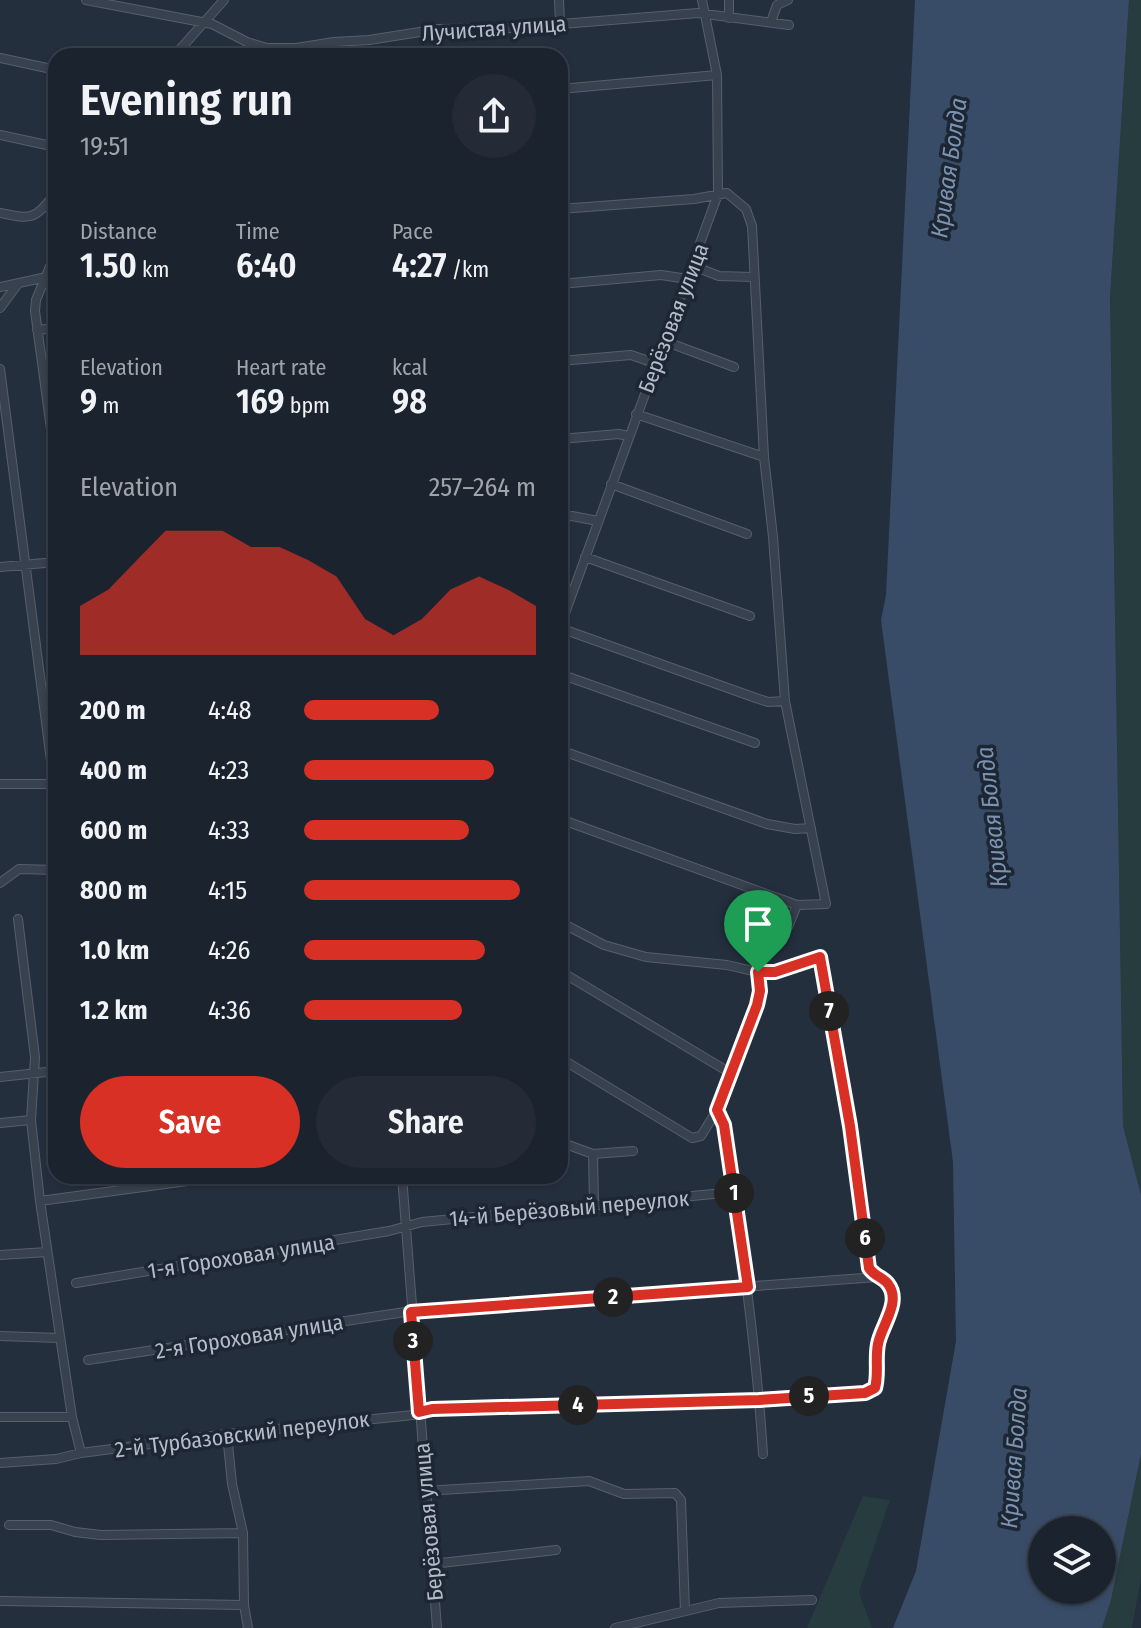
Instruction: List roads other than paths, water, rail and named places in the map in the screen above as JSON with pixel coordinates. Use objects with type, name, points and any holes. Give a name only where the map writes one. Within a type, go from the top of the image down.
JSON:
[{"type":"street","name":"Лучистая улица","points":[[86,0],[219,26],[257,46],[296,48],[383,39],[439,29],[512,28],[706,14],[789,25]]},
{"type":"street","points":[[181,48],[224,0]]},
{"type":"street","points":[[552,0],[559,0],[560,23]]},
{"type":"street","name":"Берёзовая улица","points":[[568,593],[585,557],[718,194],[717,75],[702,0]]},
{"type":"street","points":[[729,0],[729,18]]},
{"type":"street","points":[[771,22],[777,5],[788,0]]},
{"type":"street","points":[[0,58],[48,68]]},
{"type":"street","points":[[568,88],[717,75]]},
{"type":"street","points":[[0,135],[48,145]]},
{"type":"street","points":[[568,208],[694,199],[727,193],[746,209],[752,226],[764,457],[785,701],[826,904],[797,905],[568,822]]},
{"type":"street","points":[[0,213],[29,219],[48,205]]},
{"type":"street","points":[[693,266],[719,276],[753,277]]},
{"type":"street","points":[[48,273],[36,300],[37,330],[48,386]]},
{"type":"street","points":[[568,283],[661,275],[688,279]]},
{"type":"street","points":[[0,287],[46,278]]},
{"type":"street","points":[[0,308],[17,285]]},
{"type":"street","points":[[37,330],[48,329]]},
{"type":"street","points":[[664,341],[734,367]]},
{"type":"street","points":[[568,360],[631,355],[654,363]]},
{"type":"street","points":[[0,369],[48,731]]},
{"type":"street","points":[[636,414],[764,457]]},
{"type":"street","points":[[568,438],[628,436]]},
{"type":"street","points":[[611,484],[747,534]]},
{"type":"street","points":[[568,516],[598,521]]},
{"type":"street","points":[[585,557],[750,616]]},
{"type":"street","points":[[0,567],[48,563]]},
{"type":"street","points":[[568,630],[768,702],[785,701]]},
{"type":"street","points":[[568,677],[755,743]]},
{"type":"street","points":[[568,753],[767,824],[795,829],[811,828]]},
{"type":"street","points":[[0,784],[48,784]]},
{"type":"street","points":[[0,883],[19,869],[48,870]]},
{"type":"street","points":[[568,1063],[692,1138],[701,1136],[717,1110],[757,1005],[761,959],[784,932],[797,905]]},
{"type":"street","points":[[18,919],[35,1057],[31,1120],[40,1201],[72,1417],[81,1453]]},
{"type":"street","points":[[568,926],[622,952],[727,965],[758,972],[775,972],[820,957],[850,1126],[869,1268],[877,1277]]},
{"type":"street","points":[[568,976],[732,1074]]},
{"type":"street","points":[[0,1077],[48,1072]]},
{"type":"street","points":[[717,1110],[724,1125],[748,1287],[763,1454]]},
{"type":"street","points":[[0,1123],[31,1120]]},
{"type":"street","points":[[568,1145],[593,1154],[633,1151]]},
{"type":"street","points":[[593,1154],[594,1205]]},
{"type":"street","points":[[40,1201],[165,1184]]},
{"type":"street","name":"Берёзовая улица","points":[[402,1184],[437,1628]]},
{"type":"street","name":"14-й Берёзовый переулок","points":[[405,1226],[734,1192]]},
{"type":"street","name":"1-я Гороховая улица","points":[[76,1283],[405,1226]]},
{"type":"street","points":[[0,1255],[47,1252]]},
{"type":"street","name":"2-я Гороховая улица","points":[[88,1360],[411,1312],[877,1277]]},
{"type":"street","name":"2-й Турбазовский переулок","points":[[0,1463],[56,1459],[227,1434],[413,1415],[432,1409],[759,1400],[865,1393],[872,1391],[877,1384],[878,1344],[892,1310],[889,1284],[877,1277]]},
{"type":"street","points":[[0,1336],[60,1338]]},
{"type":"street","points":[[0,1417],[72,1417]]},
{"type":"street","points":[[227,1434],[232,1484],[243,1533],[244,1605],[248,1628]]},
{"type":"street","points":[[425,1491],[594,1481],[624,1494],[675,1493],[679,1496],[685,1611]]},
{"type":"street","points":[[9,1525],[51,1525],[101,1535],[243,1533]]},
{"type":"street","points":[[432,1564],[556,1550]]},
{"type":"street","points":[[615,1628],[719,1603],[812,1600]]},
{"type":"street","points":[[0,1601],[244,1605]]},
{"type":"water","name":"Кривая Болда","points":[[915,0],[1129,0],[1110,297],[1123,1126],[1141,1195],[1141,1454],[1116,1576],[1116,1516],[1028,1516],[1028,1604],[1110,1604],[1102,1628],[893,1628],[916,1571],[956,1341],[953,1162],[881,620],[886,595]]}]
